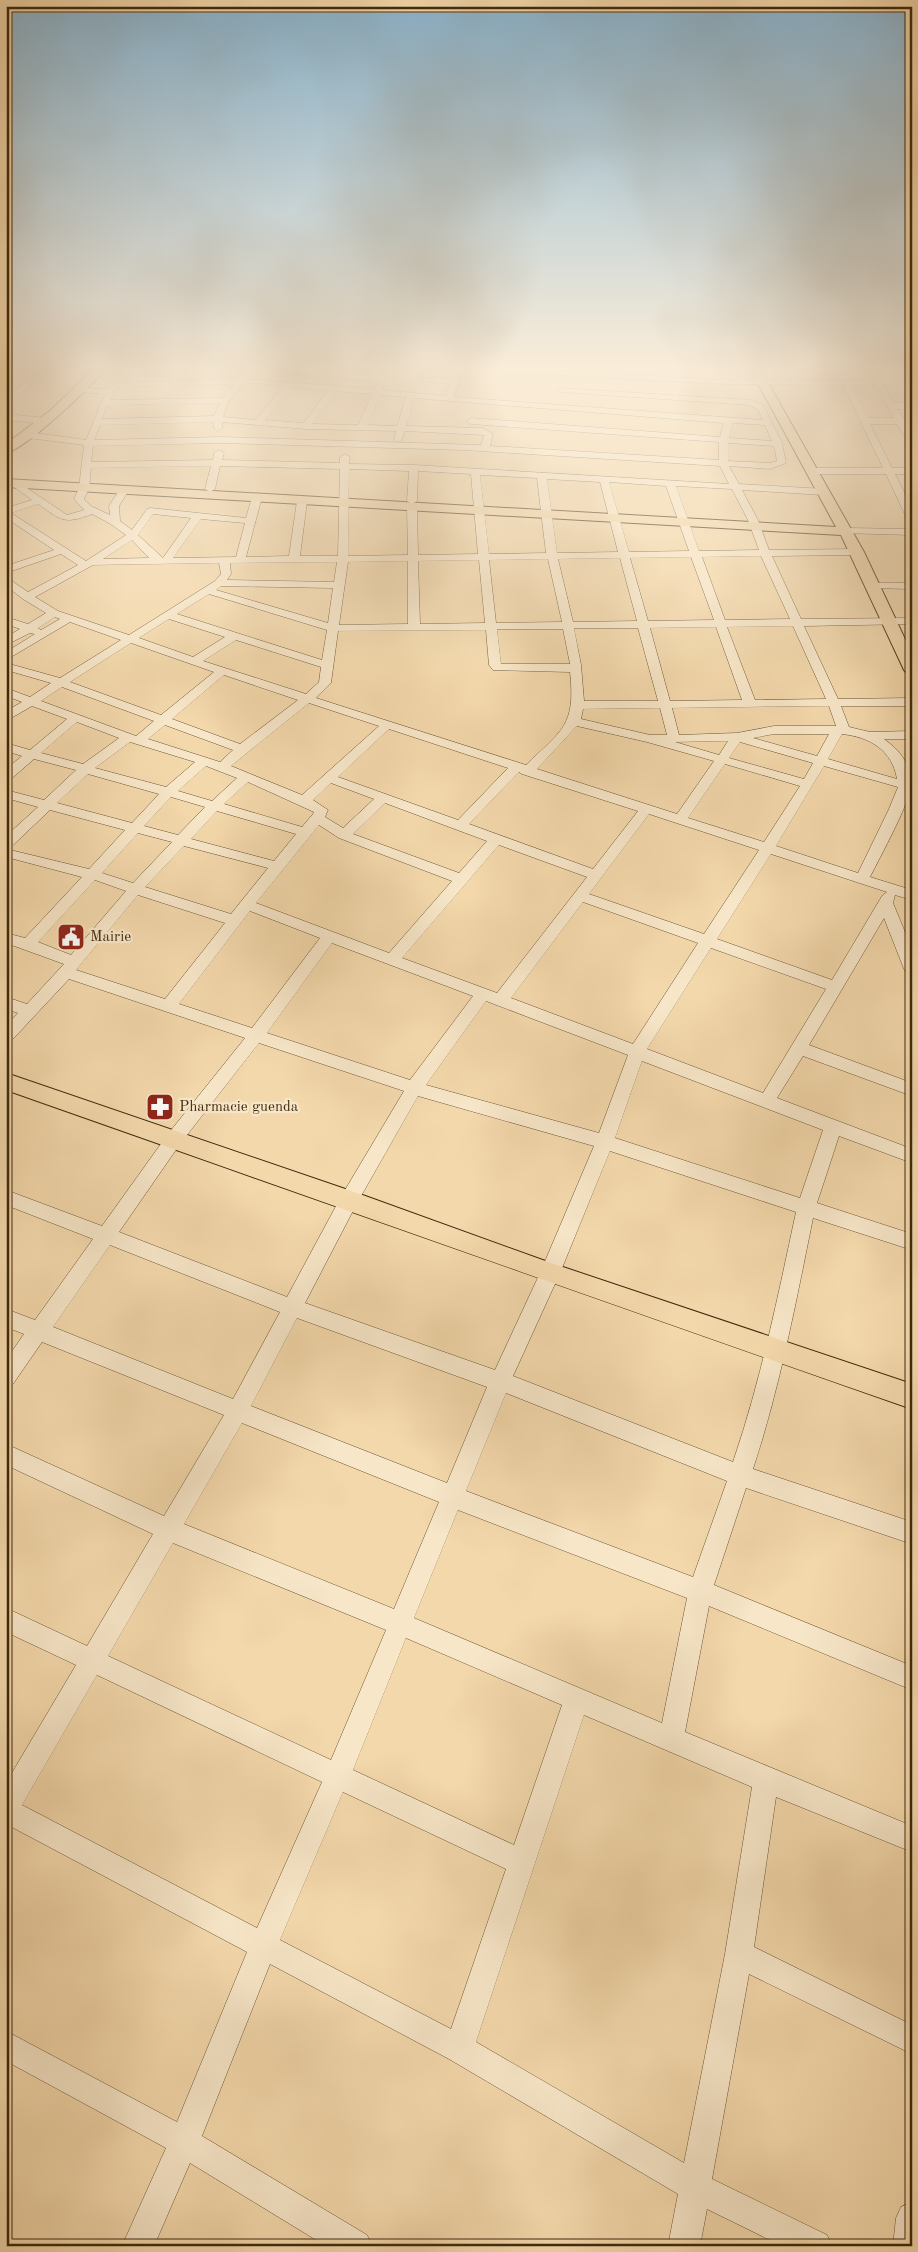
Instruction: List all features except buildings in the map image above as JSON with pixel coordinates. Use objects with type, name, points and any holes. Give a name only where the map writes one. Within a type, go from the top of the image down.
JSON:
[{"type":"main road","points":[[814,473],[857,552],[908,655],[912,670]]},
{"type":"main road","points":[[9,481],[44,486],[84,485],[124,490],[257,498],[345,500]]},
{"type":"main road","points":[[9,481],[210,489],[345,500],[544,510],[683,520],[842,527]]},
{"type":"main road","points":[[6,1081],[349,1200],[776,1352],[912,1397]]},
{"type":"street","points":[[85,472],[84,485],[79,499],[89,509],[116,522],[162,561]]},
{"type":"street","points":[[210,489],[215,472]]},
{"type":"street","points":[[222,768],[242,749],[325,683],[327,676],[326,665],[334,628],[343,558],[344,472]]},
{"type":"street","points":[[414,472],[412,504],[414,627]]},
{"type":"street","points":[[475,472],[482,557],[494,660],[497,668],[575,668]]},
{"type":"street","points":[[460,826],[574,721],[578,705],[575,668],[568,624],[552,556],[544,510],[540,472]]},
{"type":"street","points":[[542,477],[604,480],[612,472]]},
{"type":"street","points":[[651,472],[670,484],[824,492]]},
{"type":"street","points":[[138,2246],[184,2142],[264,1945],[338,1777],[451,1496],[500,1381],[550,1273],[605,1142],[637,1052],[841,731],[834,703],[765,553],[754,523],[727,472]]},
{"type":"street","points":[[814,473],[900,472]]},
{"type":"street","points":[[890,473],[912,476]]},
{"type":"street","points":[[890,473],[912,520]]},
{"type":"street","points":[[604,480],[674,738]]},
{"type":"street","points":[[9,481],[68,519],[89,509],[114,506]]},
{"type":"street","points":[[670,484],[750,704]]},
{"type":"street","points":[[6,512],[38,498],[44,486]]},
{"type":"street","points":[[116,522],[114,506],[124,490]]},
{"type":"street","points":[[27,597],[133,535],[164,492]]},
{"type":"street","points":[[240,560],[257,498]]},
{"type":"street","points":[[294,559],[302,500]]},
{"type":"street","points":[[150,511],[250,521]]},
{"type":"street","points":[[6,512],[60,551],[88,563],[857,552]]},
{"type":"street","points":[[162,561],[197,517]]},
{"type":"street","points":[[842,527],[912,532]]},
{"type":"street","points":[[6,570],[60,551]]},
{"type":"street","points":[[6,716],[219,583],[226,574],[224,560]]},
{"type":"street","points":[[6,580],[27,597],[54,613],[306,699],[862,879],[890,896],[912,895]]},
{"type":"street","points":[[219,583],[339,585]]},
{"type":"street","points":[[873,586],[912,586]]},
{"type":"street","points":[[206,590],[334,628],[912,621]]},
{"type":"street","points":[[6,642],[54,613]]},
{"type":"street","points":[[167,615],[326,665]]},
{"type":"street","points":[[6,657],[69,618]]},
{"type":"street","points":[[6,620],[44,634]]},
{"type":"street","points":[[195,661],[233,636]]},
{"type":"street","points":[[6,666],[60,682],[242,749]]},
{"type":"street","points":[[6,844],[85,769],[166,720],[222,671]]},
{"type":"street","points":[[6,692],[204,761],[319,808],[321,814],[318,818],[304,832],[233,920],[169,1005]]},
{"type":"street","points":[[578,705],[912,702]]},
{"type":"street","points":[[6,776],[76,717]]},
{"type":"street","points":[[574,721],[650,738],[808,784]]},
{"type":"street","points":[[304,801],[387,725]]},
{"type":"street","points":[[650,738],[737,737],[774,730],[841,731],[870,736],[912,735]]},
{"type":"street","points":[[862,879],[896,809],[905,785],[902,768],[894,752],[870,736]]},
{"type":"street","points":[[680,820],[737,737]]},
{"type":"street","points":[[737,737],[905,785]]},
{"type":"street","points":[[6,747],[304,832]]},
{"type":"street","points":[[28,944],[168,792],[204,761]]},
{"type":"street","points":[[6,1036],[70,967],[136,888],[214,806],[246,777]]},
{"type":"street","points":[[329,778],[595,875]]},
{"type":"street","points":[[6,794],[278,866]]},
{"type":"street","points":[[344,836],[383,798]]},
{"type":"street","points":[[646,809],[581,896],[491,997],[414,1088],[349,1200],[238,1410],[167,1529],[93,1661],[6,1809],[459,2048],[696,2187],[816,2246]]},
{"type":"street","points":[[896,809],[912,813]]},
{"type":"street","points":[[318,818],[344,836],[462,879]]},
{"type":"street","points":[[392,960],[496,839]]},
{"type":"street","points":[[6,853],[93,875],[233,920]]},
{"type":"street","points":[[581,896],[836,987]]},
{"type":"street","points":[[890,896],[912,969]]},
{"type":"street","points":[[767,1101],[890,896]]},
{"type":"street","points":[[247,905],[912,1156]]},
{"type":"street","points":[[6,1377],[40,1332],[174,1139],[256,1035],[329,936]]},
{"type":"street","points":[[6,938],[28,944],[70,967],[169,1005],[256,1035],[414,1088],[605,1142],[912,1242]]},
{"type":"street","points":[[6,1003],[29,1010]]},
{"type":"street","points":[[800,1048],[912,1090]]},
{"type":"street","points":[[671,1738],[700,1590],[758,1421],[776,1352],[806,1208],[833,1126]]},
{"type":"street","points":[[6,1196],[292,1308],[500,1381],[739,1475],[912,1533]]},
{"type":"street","points":[[6,1318],[451,1496],[700,1590],[912,1678]]},
{"type":"street","points":[[6,1454],[167,1529],[401,1624],[766,1780],[912,1839]]},
{"type":"street","points":[[6,1620],[520,1862]]},
{"type":"street","points":[[459,2048],[576,1700]]},
{"type":"street","points":[[684,2246],[739,1954],[766,1780]]},
{"type":"street","points":[[739,1954],[912,2040]]},
{"type":"street","points":[[6,2045],[184,2142],[356,2246]]},
{"type":"street","points":[[909,2246],[912,2218]]},
{"type":"place","name":"Mairie","points":[[71,937]]},
{"type":"place","name":"Pharmacie guenda","points":[[160,1107]]}]
